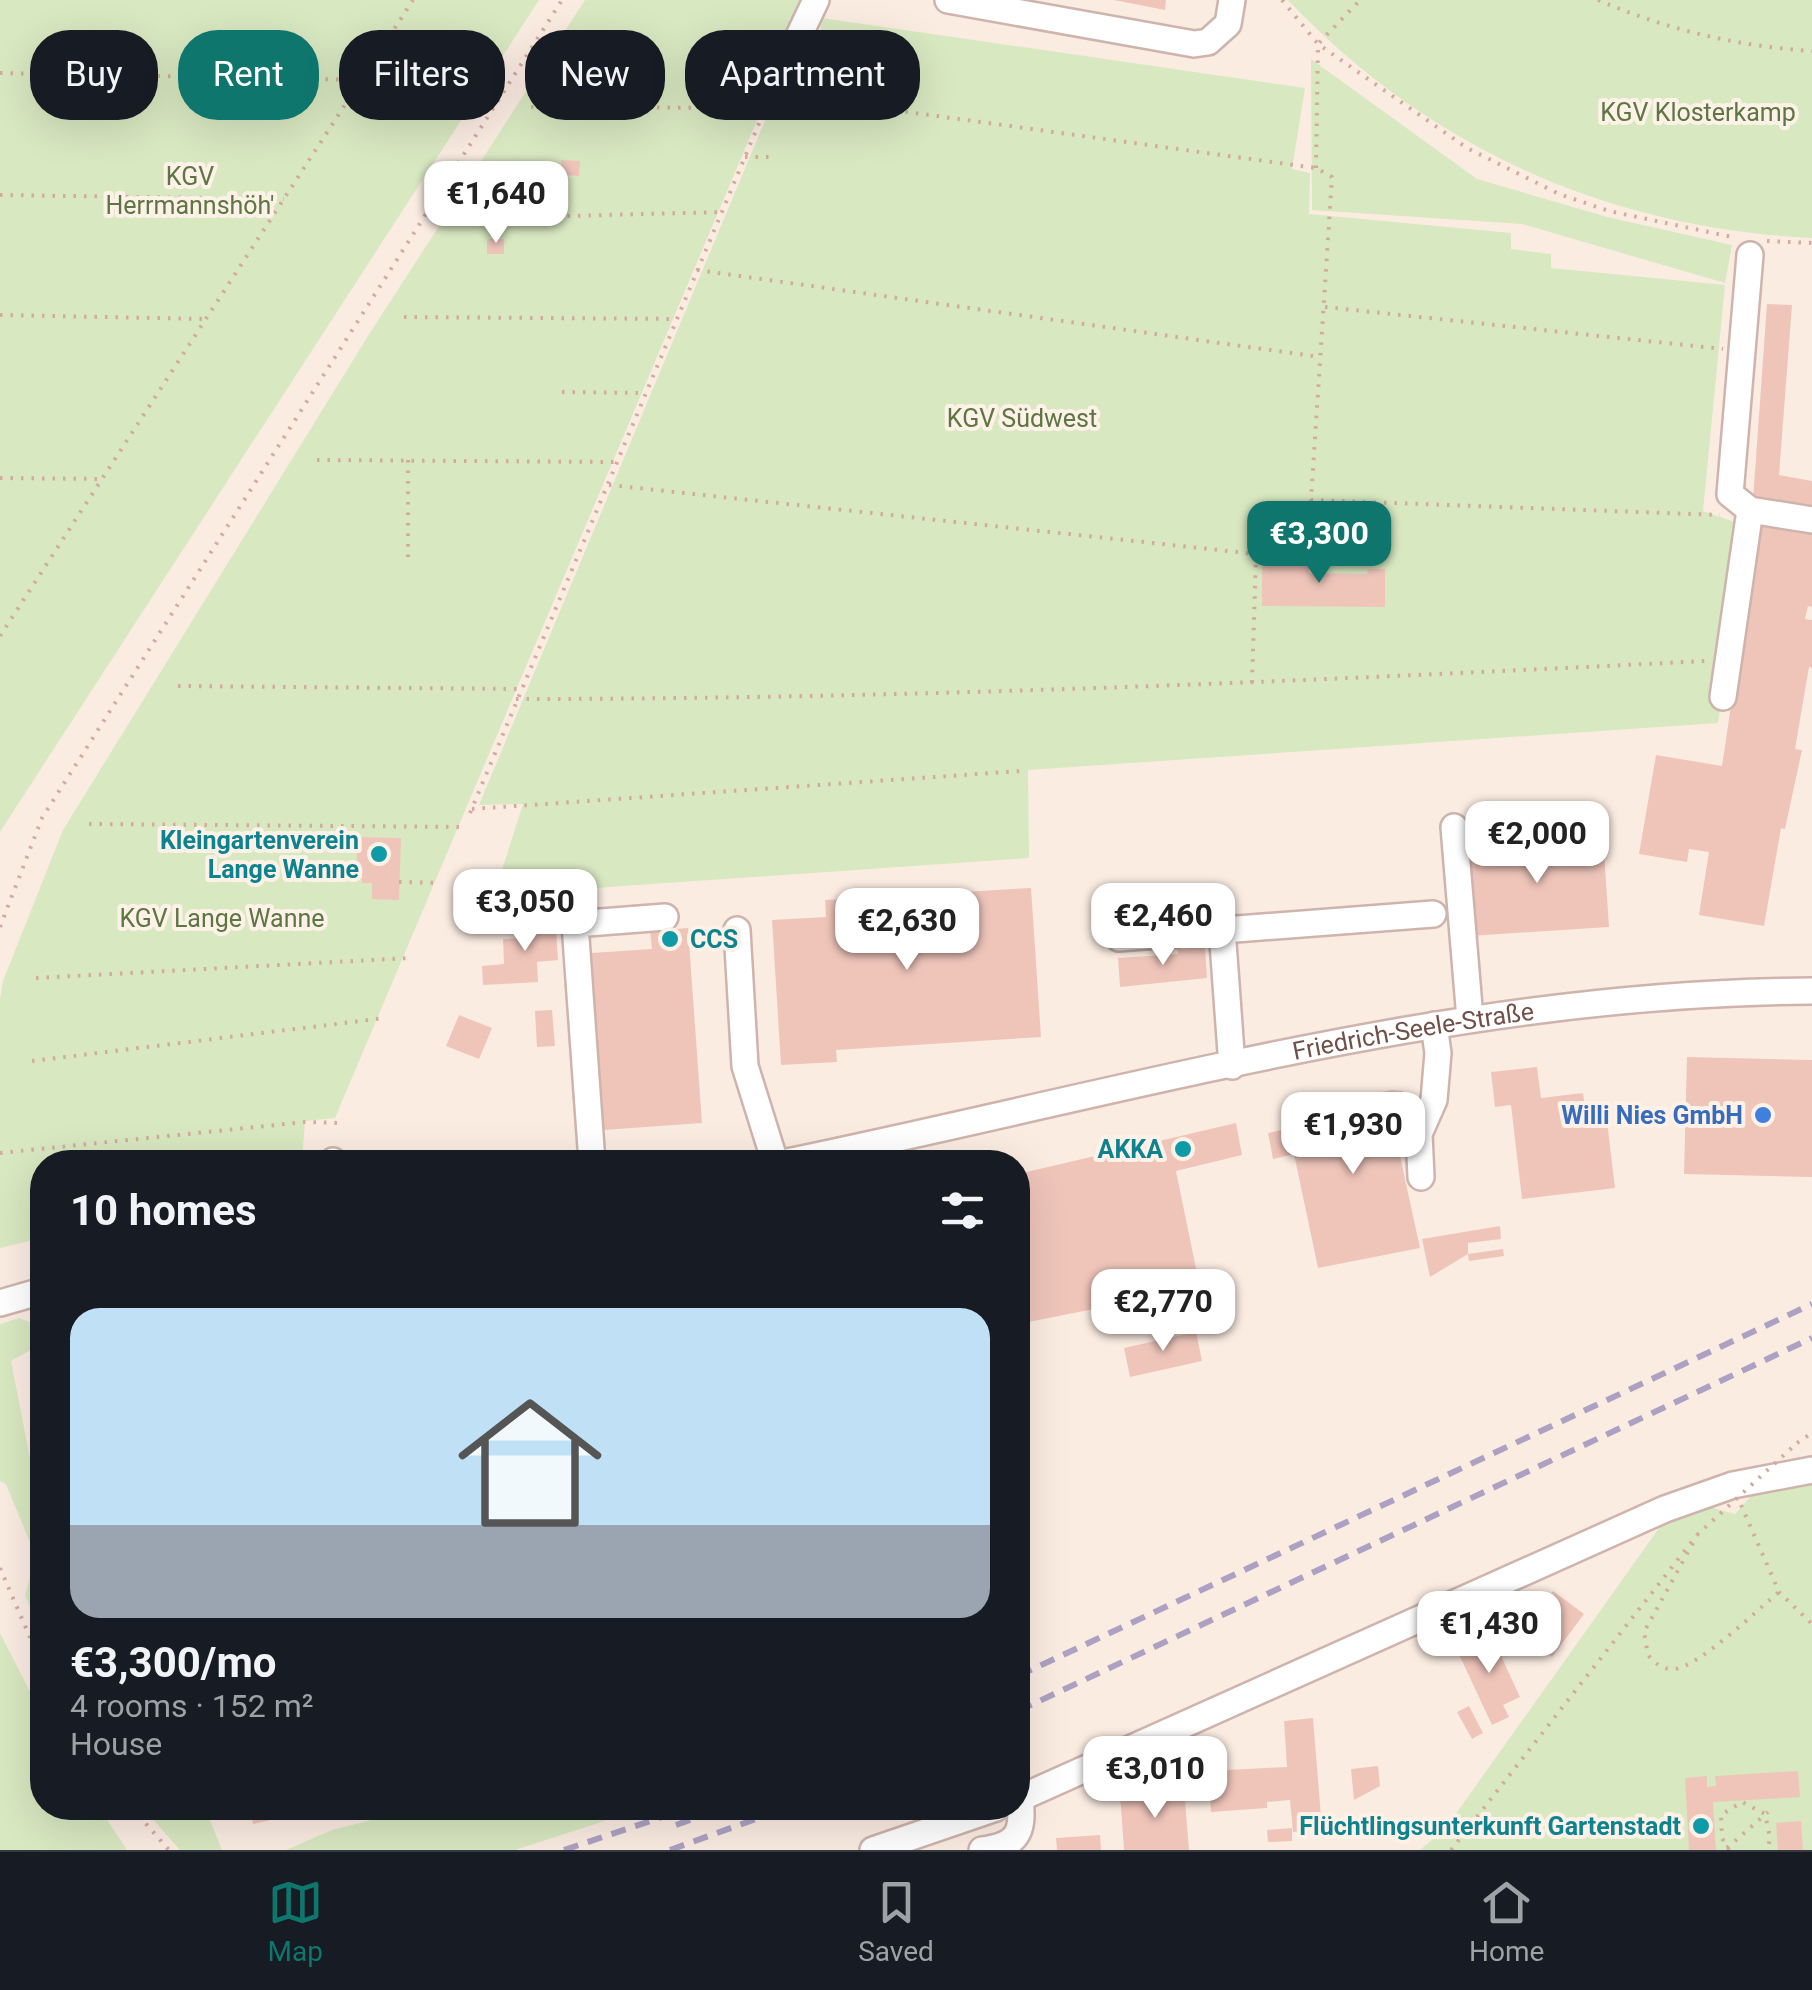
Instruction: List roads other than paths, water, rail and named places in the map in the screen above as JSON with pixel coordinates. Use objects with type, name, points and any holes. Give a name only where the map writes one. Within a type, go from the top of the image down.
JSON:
[{"type":"street","points":[[802,30],[816,0]]},
{"type":"street","points":[[948,0],[1194,44],[1208,42],[1228,24],[1232,0]]},
{"type":"street","points":[[1750,255],[1730,494],[1746,509],[1812,520]]},
{"type":"street","points":[[1724,697],[1746,509]]},
{"type":"street","points":[[1454,827],[1464,985],[1470,1019]]},
{"type":"street","points":[[1119,938],[1433,914]]},
{"type":"street","points":[[591,1150],[575,924],[665,917]]},
{"type":"street","points":[[1222,929],[1232,1066]]},
{"type":"street","points":[[737,930],[745,1066],[771,1150]]},
{"type":"street","name":"Friedrich-Seele-Straße","points":[[843,1150],[1470,1019],[1644,998],[1812,991]]},
{"type":"street","points":[[1421,1177],[1419,1134],[1434,1100],[1438,1053],[1434,1025]]},
{"type":"street","points":[[1,1302],[30,1294]]},
{"type":"street","points":[[1030,1793],[1556,1556],[1733,1485],[1812,1470]]},
{"type":"street","points":[[873,1850],[961,1820]]},
{"type":"street","points":[[982,1850],[1012,1843],[1020,1833],[1020,1820]]},
{"type":"railway","points":[[1030,1670],[1812,1304]]},
{"type":"railway","points":[[1030,1705],[1812,1338]]},
{"type":"railway","points":[[564,1850],[653,1820]]},
{"type":"railway","points":[[676,1825],[690,1820]]},
{"type":"railway","points":[[670,1850],[753,1820]]},
{"type":"place","name":"Kleingartenverein Lange Wanne","points":[[379,854]]},
{"type":"place","name":"CCS","points":[[670,939]]},
{"type":"place","name":"Willi Nies GmbH","points":[[1763,1115]]},
{"type":"place","name":"AKKA","points":[[1183,1149]]},
{"type":"place","name":"Flüchtlingsunterkunft Gartenstadt","points":[[1701,1826]]},
{"type":"park label","name":"KGV Klosterkamp","points":[[1698,112]]},
{"type":"park label","name":"KGV Herrmannshöh'","points":[[190,190]]},
{"type":"park label","name":"KGV Südwest","points":[[1022,418]]},
{"type":"park label","name":"KGV Lange Wanne","points":[[222,918]]}]
